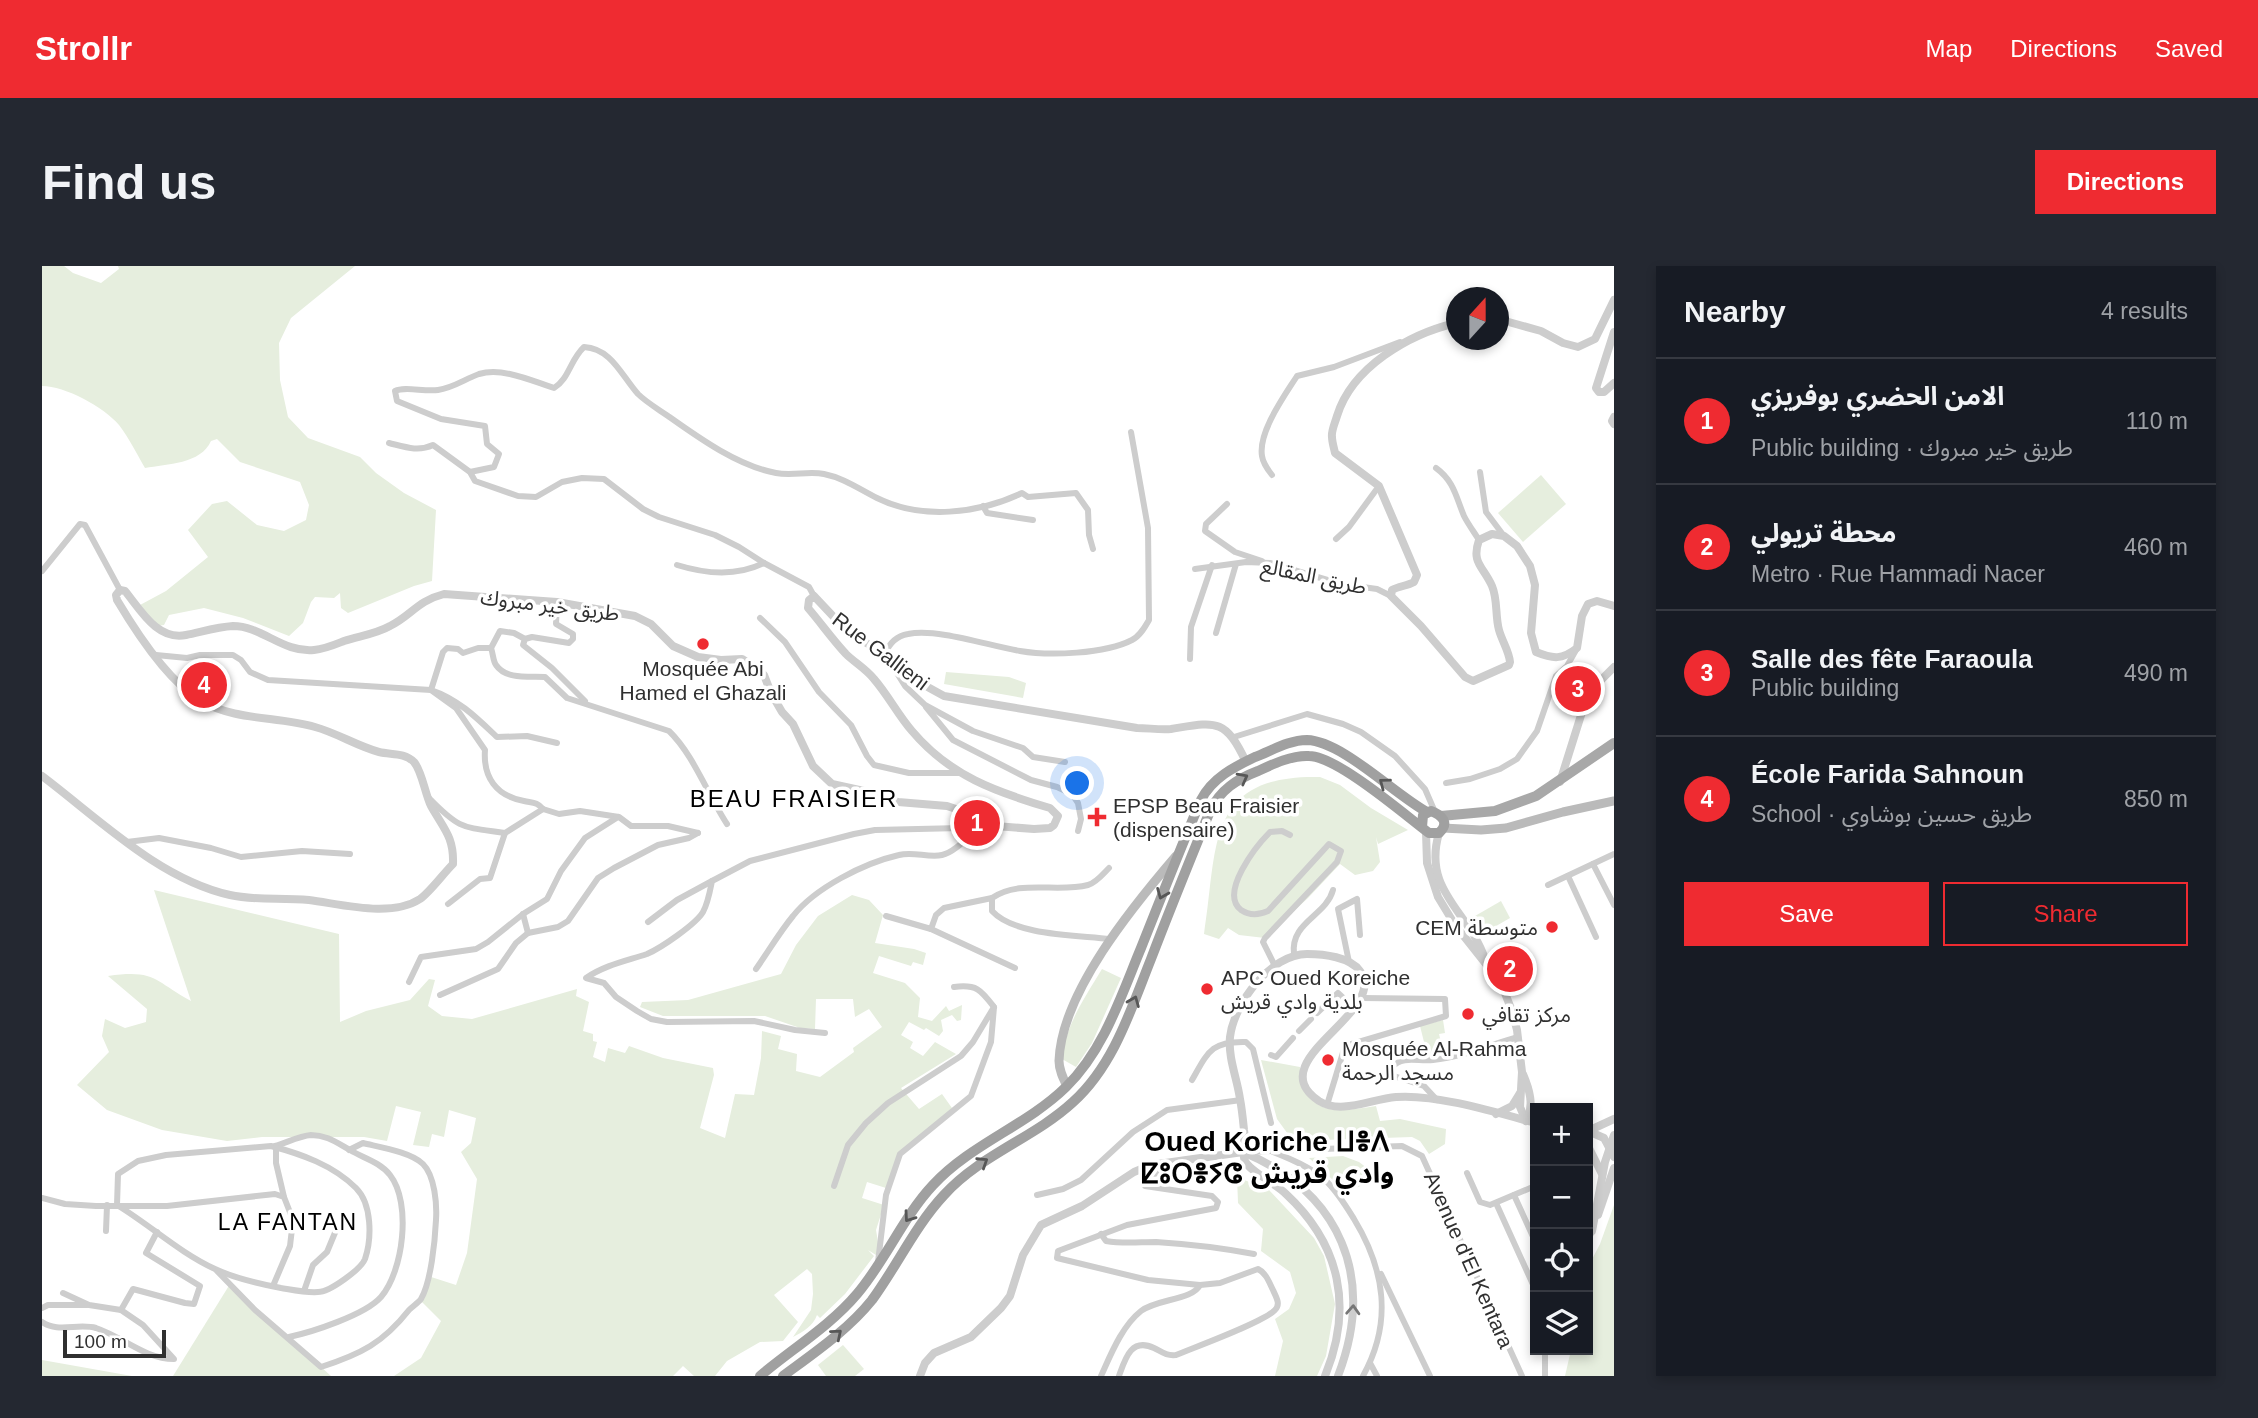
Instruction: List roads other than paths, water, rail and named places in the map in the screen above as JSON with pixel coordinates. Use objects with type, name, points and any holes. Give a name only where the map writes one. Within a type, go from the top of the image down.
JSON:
[{"type":"highway","points":[[760,1376],[840,1312],[857,1294],[928,1191],[945,1173],[964,1157],[1035,1114],[1067,1086],[1091,1056],[1107,1029],[1208,788],[1223,775],[1246,762],[1295,742],[1307,740],[1322,743],[1342,752],[1397,794],[1435,813],[1444,821],[1441,830],[1433,834],[1336,765],[1314,756],[1273,764],[1244,777],[1224,790],[1210,811],[1127,1017],[1100,1071],[1064,1110],[976,1166],[946,1192],[864,1309],[783,1376]]},
{"type":"highway","points":[[1424,829],[1422,819],[1435,813]]},
{"type":"main road","points":[[1435,813],[1495,811],[1536,796],[1614,743]]},
{"type":"main road","points":[[1441,830],[1506,828],[1563,812],[1614,802]]},
{"type":"main road","points":[[1067,1086],[1060,1073],[1059,1060],[1063,1037],[1073,1008],[1110,939],[1180,852]]},
{"type":"street","points":[[1509,322],[1541,331],[1563,343],[1578,347],[1595,339],[1614,300]]},
{"type":"street","points":[[1272,475],[1262,455],[1265,436],[1276,410],[1297,376],[1334,367],[1446,326]]},
{"type":"street","points":[[1614,332],[1596,388],[1599,392],[1604,392],[1614,383]]},
{"type":"street","points":[[1422,334],[1378,360],[1358,380],[1339,408],[1331,435],[1335,453],[1379,486],[1417,575],[1415,582],[1392,590],[1391,596],[1468,680],[1473,681],[1509,665],[1510,659],[1498,629],[1492,586],[1479,567],[1475,552],[1479,540],[1492,534],[1504,536]]},
{"type":"street","points":[[389,443],[416,449],[433,445],[470,472],[494,467],[499,454],[487,444],[485,426],[441,419],[420,411],[397,401],[395,391],[403,388],[419,392],[441,390],[480,374],[496,371],[554,388],[563,383],[575,356],[584,347],[596,348],[614,361],[639,395],[722,451],[762,470],[797,475],[822,473],[846,480],[897,506],[944,512],[983,506],[1022,493],[1028,497],[1076,493],[1087,510],[1088,535],[1093,549]]},
{"type":"street","points":[[1614,417],[1614,424]]},
{"type":"street","points":[[1078,831],[1082,819],[1078,803],[1072,794],[1031,780],[953,740],[925,705],[905,686],[885,654],[894,640],[908,634],[931,634],[1023,652],[1075,652],[1112,647],[1133,639],[1143,631],[1149,620],[1148,528],[1131,432]]},
{"type":"street","points":[[1436,468],[1446,475],[1453,485],[1464,516],[1479,540]]},
{"type":"street","name":"Rue Gallieni","points":[[470,472],[475,481],[517,496],[536,497],[562,482],[582,478],[604,479],[651,513],[715,535],[809,587],[846,630],[944,696],[1137,728],[1167,729],[1213,724],[1234,737]]},
{"type":"street","points":[[1480,472],[1486,512],[1504,536],[1517,545],[1530,566],[1535,585],[1531,633],[1536,652],[1552,659],[1566,657],[1577,648]]},
{"type":"street","points":[[1336,539],[1349,527],[1379,486]]},
{"type":"street","points":[[1227,504],[1206,524],[1205,531],[1235,552],[1270,563]]},
{"type":"street","points":[[983,506],[986,513],[1034,520]]},
{"type":"street","points":[[42,571],[76,528],[80,524],[85,525],[120,590],[116,596],[117,600],[186,691],[222,710],[315,727],[379,752],[405,756],[417,766],[426,794],[452,842],[453,864],[420,899],[401,905],[364,909],[307,900],[254,900],[226,894],[171,872],[127,842],[42,776]]},
{"type":"street","points":[[677,565],[709,574],[751,569],[764,563]]},
{"type":"street","name":"طريق المقالع","points":[[1195,569],[1212,565],[1270,563],[1341,584],[1377,589],[1391,596]]},
{"type":"street","points":[[1216,633],[1236,564]]},
{"type":"street","points":[[1190,660],[1191,627],[1212,565]]},
{"type":"street","name":"طريق خير مبروك","points":[[120,590],[125,590],[157,628],[173,636],[235,626],[248,629],[288,648],[300,650],[327,648],[377,632],[392,625],[428,598],[444,594],[557,602],[635,616],[651,624],[673,646],[698,657],[742,659],[752,664],[764,675],[771,693],[793,724],[813,766],[832,784],[873,793],[898,802],[947,806],[962,811],[982,825],[1042,829],[1054,825],[1058,816],[1050,808],[991,790],[959,773],[923,743],[872,676],[847,655],[807,607],[808,601],[814,596]]},
{"type":"street","points":[[1446,783],[1470,779],[1500,769],[1517,759],[1537,731],[1556,676],[1567,666],[1577,648],[1582,616],[1588,604],[1597,601],[1614,606]]},
{"type":"street","points":[[524,642],[540,638],[569,642],[573,639],[573,634],[556,624],[557,602]]},
{"type":"street","points":[[760,618],[797,657],[819,692],[850,725],[874,765],[909,773],[959,773]]},
{"type":"street","points":[[586,703],[514,633],[500,631],[491,648],[496,666],[506,673],[516,677],[545,677],[567,698],[669,731],[680,741],[727,824]]},
{"type":"street","points":[[431,690],[443,652],[447,648],[458,649],[463,653],[478,648],[491,648]]},
{"type":"street","points":[[156,654],[187,658],[200,655],[233,655],[241,660],[250,672],[268,680],[431,690],[447,695],[462,705],[498,737],[527,736],[557,743]]},
{"type":"street","points":[[1560,782],[1588,693],[1614,667]]},
{"type":"street","points":[[431,690],[456,708],[485,750],[484,764],[488,778],[497,788],[516,799],[538,804],[543,809],[559,814],[580,811],[619,817],[631,826],[668,826],[698,833],[689,838],[657,845],[598,878],[568,920],[558,927],[528,933],[516,943],[498,969],[440,995]]},
{"type":"street","points":[[925,705],[973,731],[1023,748],[1033,757],[1065,762]]},
{"type":"street","points":[[1246,762],[1234,737],[1307,714],[1326,717],[1362,732],[1395,756],[1425,789],[1435,813]]},
{"type":"street","points":[[426,794],[451,821],[464,827],[505,833]]},
{"type":"street","points":[[448,904],[480,879],[490,878],[505,833],[543,809]]},
{"type":"street","points":[[409,982],[421,957],[476,948],[547,899],[561,871],[584,838],[619,817]]},
{"type":"street","points":[[648,922],[677,900],[750,861],[875,830],[982,825]]},
{"type":"street","points":[[755,969],[794,915],[813,897],[835,882],[898,855],[911,852],[941,855],[954,850],[982,825]]},
{"type":"street","points":[[1424,829],[1439,881],[1476,938],[1487,965],[1501,983],[1512,1011],[1522,1072],[1521,1112],[1530,1121]]},
{"type":"street","points":[[1431,860],[1441,830]]},
{"type":"street","points":[[1275,966],[1264,948],[1265,938],[1337,862],[1341,850],[1329,844],[1268,911],[1259,915],[1246,913],[1237,907],[1233,892],[1251,855],[1270,832],[1282,831],[1290,835]]},
{"type":"street","points":[[127,842],[159,838],[241,857],[302,851],[350,854]]},
{"type":"street","points":[[1548,885],[1614,854]]},
{"type":"street","points":[[1593,864],[1614,905]]},
{"type":"street","points":[[932,929],[936,915],[944,908],[992,898],[1015,888],[1090,885],[1109,869]]},
{"type":"street","points":[[1568,876],[1597,937]]},
{"type":"street","points":[[712,881],[705,909],[698,919],[649,953],[619,961],[587,979],[604,984],[616,997],[644,1015],[667,1022],[754,1021],[825,1033]]},
{"type":"street","points":[[1294,954],[1296,936],[1302,926],[1327,903],[1333,890]]},
{"type":"street","points":[[992,898],[992,911],[1007,924],[1024,929],[1110,939]]},
{"type":"street","points":[[1349,962],[1338,909],[1357,899],[1360,935]]},
{"type":"street","points":[[523,914],[528,933]]},
{"type":"street","points":[[886,916],[932,929],[1015,968]]},
{"type":"street","points":[[1325,1376],[1338,1332],[1341,1307],[1333,1261],[1303,1211],[1279,1187],[1248,1165],[1243,1152],[1245,1136],[1241,1100],[1230,1055],[1230,1042],[1235,1019],[1248,993],[1275,966],[1294,954],[1329,956],[1349,962],[1356,966],[1365,978],[1367,986],[1354,1009],[1311,1054],[1303,1078],[1316,1100],[1338,1107],[1394,1097],[1437,1100],[1530,1122]]},
{"type":"street","points":[[878,1264],[886,1195],[900,1154],[971,1096],[991,1042],[994,1007],[979,989],[967,985],[954,987]]},
{"type":"street","points":[[1317,1013],[1338,993],[1354,1009]]},
{"type":"street","points":[[1327,1105],[1345,1046],[1350,1042],[1446,1016],[1446,999],[1362,998]]},
{"type":"street","points":[[834,1185],[848,1145],[866,1123],[888,1103],[961,1056],[973,1042],[994,1007]]},
{"type":"street","points":[[1299,1031],[1311,1019]]},
{"type":"street","points":[[1437,1100],[1424,1086],[1394,1076],[1392,1067],[1397,1062],[1408,1059],[1432,1060],[1518,1037]]},
{"type":"street","points":[[1271,1055],[1276,1057],[1293,1038]]},
{"type":"street","points":[[1192,1080],[1212,1049],[1222,1042],[1246,1042],[1253,1049],[1270,1123]]},
{"type":"street","points":[[1522,1072],[1532,1103]]},
{"type":"street","points":[[1496,1114],[1512,1106],[1521,1090]]},
{"type":"street","points":[[1037,1195],[1063,1189],[1081,1180],[1133,1132],[1167,1110],[1241,1100]]},
{"type":"street","points":[[1593,1129],[1614,1119]]},
{"type":"street","points":[[1593,1133],[1611,1140]]},
{"type":"street","points":[[117,1205],[118,1174],[138,1161],[178,1154],[275,1146],[310,1135],[338,1141],[349,1150],[373,1161],[391,1176],[403,1218],[400,1256],[391,1282],[380,1298],[363,1310],[310,1332],[289,1337]]},
{"type":"street","points":[[1593,1143],[1611,1140]]},
{"type":"street","points":[[1611,1140],[1614,1157]]},
{"type":"street","points":[[1592,1229],[1611,1140]]},
{"type":"street","points":[[117,1205],[216,1270],[255,1310],[321,1367],[367,1350],[393,1331],[420,1300],[436,1232],[437,1202],[424,1164],[404,1154],[363,1143],[349,1150]]},
{"type":"street","points":[[273,1286],[290,1246],[293,1220],[284,1197],[275,1146]]},
{"type":"street","points":[[216,1270],[273,1286],[320,1293],[336,1285],[364,1261],[368,1237],[368,1208],[358,1189],[339,1174],[303,1155],[275,1146]]},
{"type":"street","name":"Avenue d'El Kentara","points":[[1243,1152],[1402,1146],[1422,1156],[1522,1376]]},
{"type":"street","points":[[1271,1150],[1308,1168],[1326,1181],[1345,1204],[1364,1236],[1430,1376]]},
{"type":"street","points":[[920,1376],[933,1353],[971,1337],[1001,1308],[1010,1296],[1031,1237],[1041,1225],[1082,1206],[1134,1172],[1163,1163],[1243,1152],[1291,1179],[1307,1192],[1321,1206],[1338,1234],[1348,1258],[1354,1307],[1349,1345],[1338,1376]]},
{"type":"street","points":[[1593,1155],[1602,1174]]},
{"type":"street","points":[[1119,1376],[1126,1356],[1134,1347],[1146,1345],[1166,1355],[1176,1355],[1256,1321],[1274,1311],[1278,1305],[1265,1274],[1260,1269],[1220,1283],[1200,1285],[1148,1280],[1057,1258],[1058,1251],[1127,1225],[1216,1208],[1218,1202],[1212,1195],[1144,1186],[1144,1179],[1159,1172],[1163,1163]]},
{"type":"street","points":[[1593,1229],[1614,1168]]},
{"type":"street","points":[[1467,1173],[1480,1202],[1488,1206],[1530,1188]]},
{"type":"street","points":[[42,1198],[65,1204],[167,1206],[275,1194],[284,1197]]},
{"type":"street","points":[[1514,1195],[1530,1230]]},
{"type":"street","points":[[1496,1203],[1530,1278]]},
{"type":"street","points":[[106,1231],[107,1205]]},
{"type":"street","points":[[304,1291],[313,1265],[327,1252],[339,1223]]},
{"type":"street","points":[[121,1310],[132,1289],[194,1304],[200,1286],[146,1253],[157,1232]]},
{"type":"street","points":[[1101,1234],[1106,1241],[1124,1244],[1153,1242],[1254,1254]]},
{"type":"street","points":[[1363,1376],[1379,1341],[1382,1291],[1376,1263]]},
{"type":"street","points":[[1101,1376],[1134,1317],[1156,1303],[1193,1293],[1200,1285]]},
{"type":"street","points":[[63,1293],[89,1305]]},
{"type":"street","points":[[42,1308],[48,1305],[89,1305],[121,1310],[144,1325],[157,1343],[174,1359],[152,1356],[96,1328],[55,1328],[42,1322]]},
{"type":"street","points":[[1545,1355],[1545,1376]]},
{"type":"street","points":[[1370,1363],[1377,1376]]},
{"type":"place","name":"Mosquée Abi Hamed el Ghazali","points":[[703,644]]},
{"type":"place","name":"École Farida Sahnoun","points":[[204,685]]},
{"type":"place","name":"Salle des fête Faraoula","points":[[1578,689]]},
{"type":"place","name":"EPSP Beau Fraisier (dispensaire)","points":[[1097,817]]},
{"type":"place","name":"الامن الحضري بوفريزي","points":[[977,823]]},
{"type":"place","name":"CEM متوسطة","points":[[1552,927]]},
{"type":"place","name":"محطة تريولي","points":[[1510,969]]},
{"type":"place","name":"APC Oued Koreiche بلدية وادي قريش","points":[[1207,989]]},
{"type":"place","name":"مركز تقافي","points":[[1468,1014]]},
{"type":"place","name":"Mosquée Al-Rahma مسجد الرحمة","points":[[1328,1060]]},
{"type":"district","name":"BEAU FRAISIER","points":[[794,798]]},
{"type":"district","name":"Oued Koriche ⵡⴻⴷ ⵇⵓⵔⴻⵢⵛ وادي قريش","points":[[1267,1157]]},
{"type":"district","name":"LA FANTAN","points":[[288,1222]]}]
